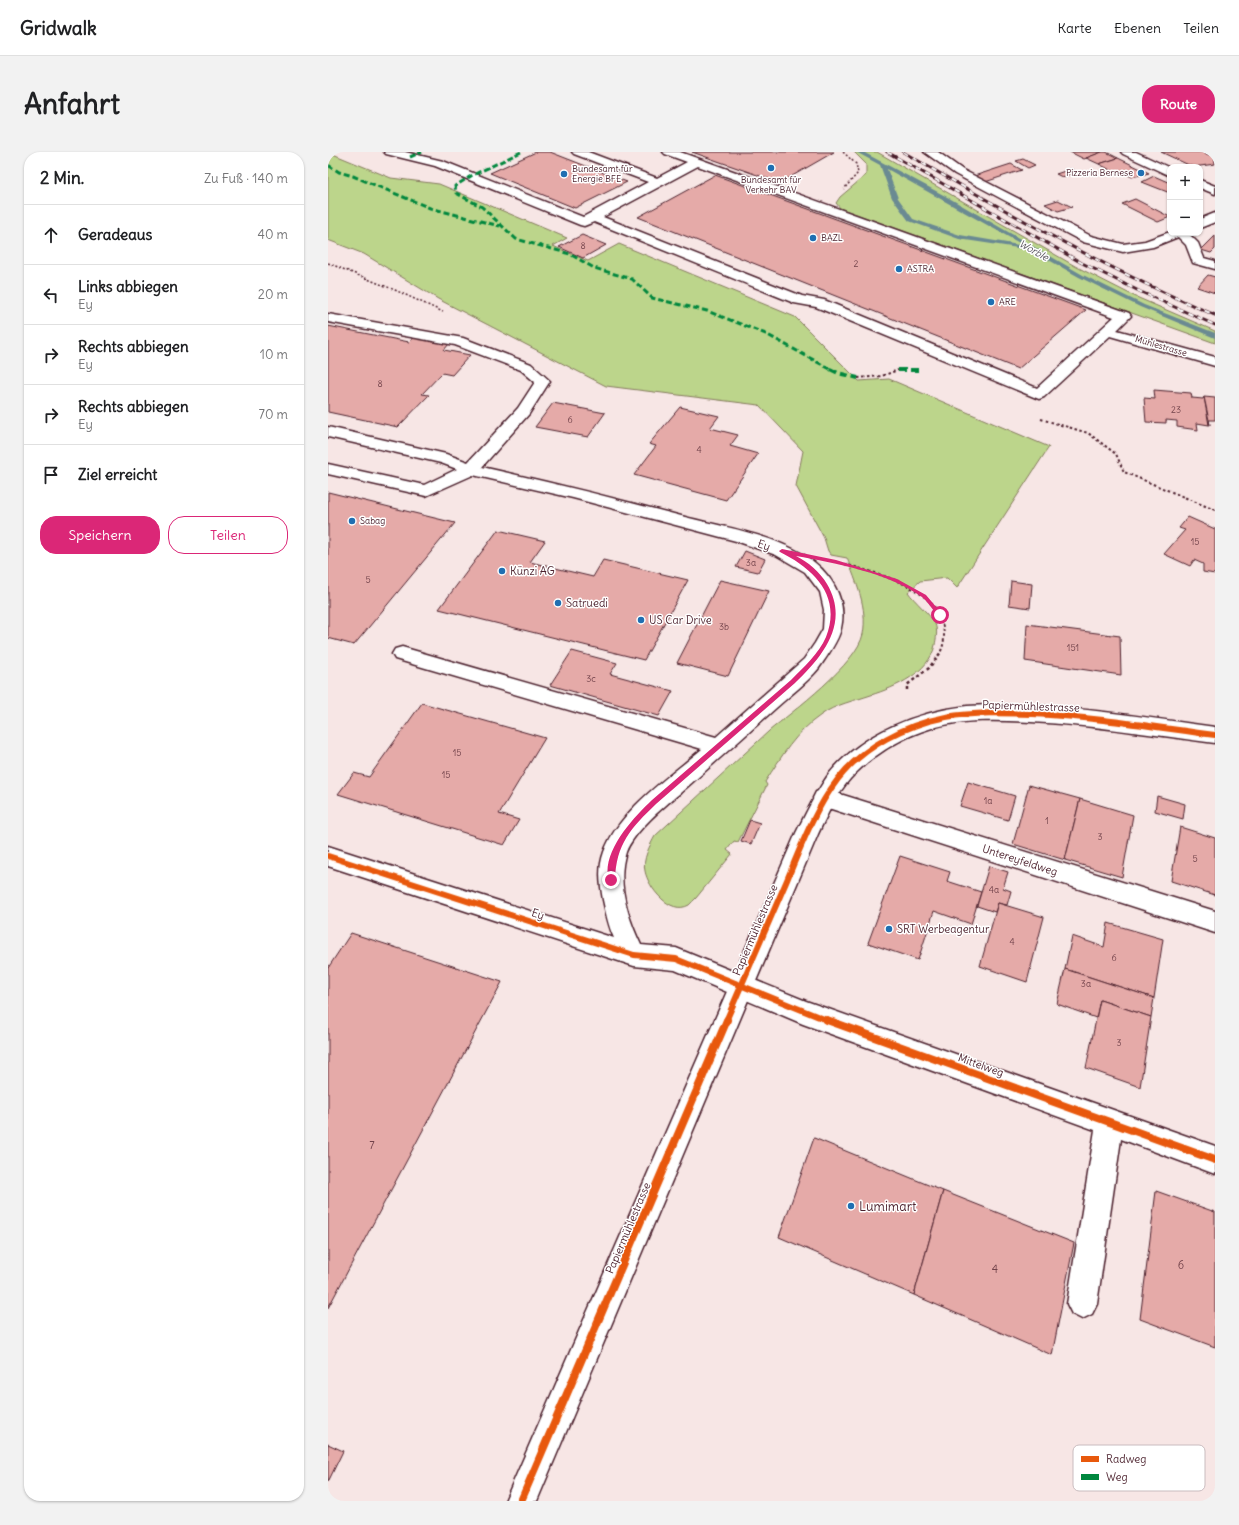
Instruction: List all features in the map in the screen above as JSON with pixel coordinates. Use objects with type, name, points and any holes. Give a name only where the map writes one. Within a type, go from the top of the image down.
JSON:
[{"type":"street","points":[[390,152],[439,162],[584,222],[697,162]]},
{"type":"street","points":[[578,152],[658,182]]},
{"type":"street","points":[[593,217],[799,300],[819,303],[1038,394],[1124,316],[669,152]]},
{"type":"street","points":[[930,152],[959,172],[1087,239],[1123,248],[1148,244],[1171,236]]},
{"type":"street","points":[[1127,152],[1167,171]]},
{"type":"street","points":[[1203,185],[1215,190]]},
{"type":"street","points":[[1203,223],[1215,217]]},
{"type":"street","points":[[1183,236],[1192,243],[1198,260],[1215,265]]},
{"type":"street","points":[[328,318],[458,341],[526,366],[543,381],[524,412],[471,469],[426,491],[328,469]]},
{"type":"street","name":"Mühlestrasse","points":[[1107,331],[1215,362]]},
{"type":"street","name":"Ey","points":[[328,432],[446,459],[471,469],[573,492],[741,537],[782,551],[797,558],[811,568],[821,579],[829,592],[833,610],[832,629],[823,647],[811,664],[720,746],[654,802],[624,834],[615,852],[612,866],[613,887],[620,922],[634,955]]},
{"type":"street","points":[[402,654],[720,746]]},
{"type":"street","name":"Papiermühlestrasse","points":[[521,1501],[807,833],[824,798],[842,774],[868,751],[904,730],[946,717],[995,713],[1049,715],[1108,720],[1215,735]]},
{"type":"street","name":"Untereyfeldweg","points":[[824,798],[1215,922]]},
{"type":"street","name":"Ey","points":[[328,856],[634,955],[676,959],[742,987]]},
{"type":"street","name":"Mittelweg","points":[[742,987],[803,1012],[1215,1160]]},
{"type":"street","points":[[1082,1304],[1110,1122]]},
{"type":"path","points":[[832,210],[831,202],[833,197],[846,188],[858,173],[856,164],[843,152]]},
{"type":"path","points":[[858,378],[882,376],[898,370]]},
{"type":"path","points":[[1036,418],[1088,433],[1116,454],[1124,472],[1215,510]]},
{"type":"path","points":[[843,564],[896,580],[912,588],[924,596],[940,615],[944,635],[939,657],[928,669],[907,685],[907,690]]},
{"type":"green space","points":[[328,152],[391,178],[439,184],[567,238],[553,246],[588,261],[619,244],[795,317],[859,381],[889,379],[1049,447],[957,588],[947,578],[920,581],[908,592],[930,616],[936,627],[935,645],[932,655],[926,664],[910,678],[891,688],[845,703],[827,711],[804,729],[777,763],[765,782],[767,785],[738,842],[734,841],[727,850],[732,854],[689,905],[675,907],[661,898],[650,885],[644,867],[647,853],[655,836],[769,731],[837,673],[858,646],[863,634],[863,605],[847,558],[831,555],[828,551],[824,538],[796,486],[803,451],[759,405],[606,386],[438,299],[364,254],[328,240]]},
{"type":"green space","points":[[854,152],[877,152],[1075,266],[1134,296],[1215,331],[1215,343],[840,208],[836,203],[840,197],[866,175],[866,164]]},
{"type":"building","points":[[536,152],[550,152],[627,182],[575,208],[490,173]]},
{"type":"building","name":"Bundesamt für Verkehr BAV","points":[[692,152],[834,152],[780,183]]},
{"type":"building","points":[[1070,152],[1102,152],[1084,159]]},
{"type":"building","points":[[1106,152],[1118,158],[1099,164],[1086,158]]},
{"type":"building","points":[[1161,152],[1202,152],[1209,155],[1214,153],[1215,164],[1203,166],[1203,164],[1187,164]]},
{"type":"building","points":[[1118,158],[1149,173],[1132,177],[1122,172],[1118,174],[1099,164]]},
{"type":"building","points":[[1023,159],[1035,165],[1028,168],[1016,161]]},
{"type":"building","points":[[1011,164],[1022,170],[985,182],[974,176]]},
{"type":"building","points":[[1071,169],[1077,172],[1062,177],[1056,174]]},
{"type":"building","points":[[715,175],[1086,310],[1018,369],[638,217]]},
{"type":"building","points":[[1154,176],[1167,182],[1167,192],[1142,182]]},
{"type":"building","points":[[1135,199],[1167,215],[1167,218],[1158,222],[1122,204]]},
{"type":"building","points":[[1058,200],[1072,207],[1058,211],[1045,204]]},
{"type":"building","points":[[582,235],[606,245],[583,258],[559,247]]},
{"type":"building","points":[[1215,236],[1215,249],[1211,253],[1201,250]]},
{"type":"building","points":[[1208,275],[1215,277],[1215,293],[1197,287]]},
{"type":"building","points":[[328,326],[409,342],[415,337],[449,344],[444,350],[470,355],[452,375],[442,373],[422,394],[429,395],[398,427],[328,412]]},
{"type":"building","points":[[1154,390],[1191,393],[1192,398],[1203,399],[1204,397],[1209,425],[1197,423],[1198,430],[1177,427],[1177,421],[1166,420],[1166,423],[1146,422],[1144,398],[1155,399]]},
{"type":"building","points":[[1204,397],[1215,398],[1215,420],[1209,420],[1210,425]]},
{"type":"building","points":[[553,403],[605,413],[588,437],[535,427]]},
{"type":"building","points":[[680,407],[719,416],[710,428],[738,435],[730,446],[758,454],[726,500],[634,475],[656,446],[649,444]]},
{"type":"building","points":[[328,492],[455,523],[354,645],[328,638]]},
{"type":"building","points":[[1188,517],[1215,529],[1215,574],[1203,572],[1203,564],[1194,560],[1190,566],[1164,554],[1185,530],[1179,528]]},
{"type":"building","points":[[498,530],[545,541],[530,562],[593,577],[603,560],[688,580],[644,660],[439,609]]},
{"type":"building","points":[[745,551],[765,559],[758,572],[736,567]]},
{"type":"building","points":[[720,580],[769,591],[728,676],[677,663]]},
{"type":"building","points":[[1011,581],[1032,584],[1030,608],[1009,605]]},
{"type":"building","points":[[1027,624],[1120,636],[1121,675],[1025,661]]},
{"type":"building","points":[[572,651],[617,663],[610,674],[673,691],[659,716],[550,685]]},
{"type":"building","points":[[422,703],[545,738],[499,814],[519,820],[504,845],[338,794],[354,773],[369,777]]},
{"type":"building","points":[[968,782],[1015,796],[1008,820],[960,806]]},
{"type":"building","points":[[1029,785],[1080,799],[1065,860],[1013,844]]},
{"type":"building","points":[[1157,796],[1185,804],[1183,819],[1155,811]]},
{"type":"building","points":[[1080,799],[1133,815],[1122,877],[1065,860]]},
{"type":"building","points":[[750,820],[760,823],[751,844],[741,841]]},
{"type":"building","points":[[1180,827],[1215,838],[1215,895],[1171,881]]},
{"type":"building","points":[[900,856],[950,872],[947,881],[981,892],[971,924],[934,911],[918,960],[868,943]]},
{"type":"building","points":[[989,866],[1008,872],[1003,888],[1011,891],[1007,905],[998,903],[995,912],[977,906]]},
{"type":"building","points":[[998,903],[1044,917],[1027,982],[980,966]]},
{"type":"building","points":[[1108,923],[1163,939],[1154,998],[1065,969],[1072,936],[1104,947]]},
{"type":"building","points":[[351,933],[502,982],[328,1308],[328,968]]},
{"type":"building","points":[[1065,969],[1154,998],[1151,1017],[1100,1000],[1096,1018],[1057,1004]]},
{"type":"building","points":[[1100,1000],[1151,1017],[1140,1087],[1086,1068]]},
{"type":"building","points":[[814,1138],[943,1191],[914,1295],[779,1237]]},
{"type":"building","points":[[943,1191],[1074,1243],[1052,1355],[914,1295]]},
{"type":"building","points":[[1156,1191],[1215,1212],[1215,1347],[1140,1319]]},
{"type":"building","points":[[328,1444],[343,1451],[328,1482]]},
{"type":"waterway","name":"Worble","points":[[859,152],[882,164]]},
{"type":"waterway","name":"Worble","points":[[882,164],[947,199],[1081,276],[1142,306],[1215,336]]},
{"type":"waterway","points":[[882,164],[895,198],[911,220],[959,237],[1029,249]]},
{"type":"railway","points":[[887,152],[1082,263],[1141,292],[1215,325]]},
{"type":"railway","points":[[903,152],[979,196],[1095,259],[1215,315]]},
{"type":"marked path","points":[[410,157],[422,152]]},
{"type":"marked path","points":[[521,152],[471,176],[455,186],[456,193],[482,207],[516,239],[570,254],[594,268],[632,279],[652,298],[707,311],[766,334],[838,373],[858,378]]},
{"type":"marked path","points":[[328,165],[339,172],[353,176],[430,208],[500,226]]},
{"type":"marked path","points":[[898,370],[918,370]]},
{"type":"cycle path","points":[[521,1501],[807,833],[827,794],[843,773],[877,744],[904,730],[932,720],[967,714],[1006,713],[1050,715],[1120,722],[1215,735]]},
{"type":"cycle path","points":[[328,856],[634,955],[676,959],[803,1012],[1215,1160]]},
{"type":"place","name":"Bundesamt für Verkehr BAV","points":[[771,168]]},
{"type":"place","name":"Pizzeria Bernese","points":[[1141,173]]},
{"type":"place","name":"Bundesamt für Energie BFE","points":[[564,174]]},
{"type":"place","name":"BAZL","points":[[813,238]]},
{"type":"place","name":"ASTRA","points":[[899,269]]},
{"type":"place","name":"ARE","points":[[991,302]]},
{"type":"place","name":"Sabag","points":[[352,521]]},
{"type":"place","name":"Künzi AG","points":[[502,571]]},
{"type":"place","name":"Satruedi","points":[[558,603]]},
{"type":"place","name":"US Car Drive","points":[[641,620]]},
{"type":"place","name":"SRT Werbeagentur","points":[[889,929]]},
{"type":"place","name":"Lumimart","points":[[851,1206]]},
{"type":"route","points":[[611,880],[615,852],[624,834],[638,818],[654,802],[720,746],[811,664],[828,638],[834,620],[832,601],[829,592],[821,579],[811,568],[797,558],[782,551],[836,562],[896,580],[924,596],[940,615]]}]
